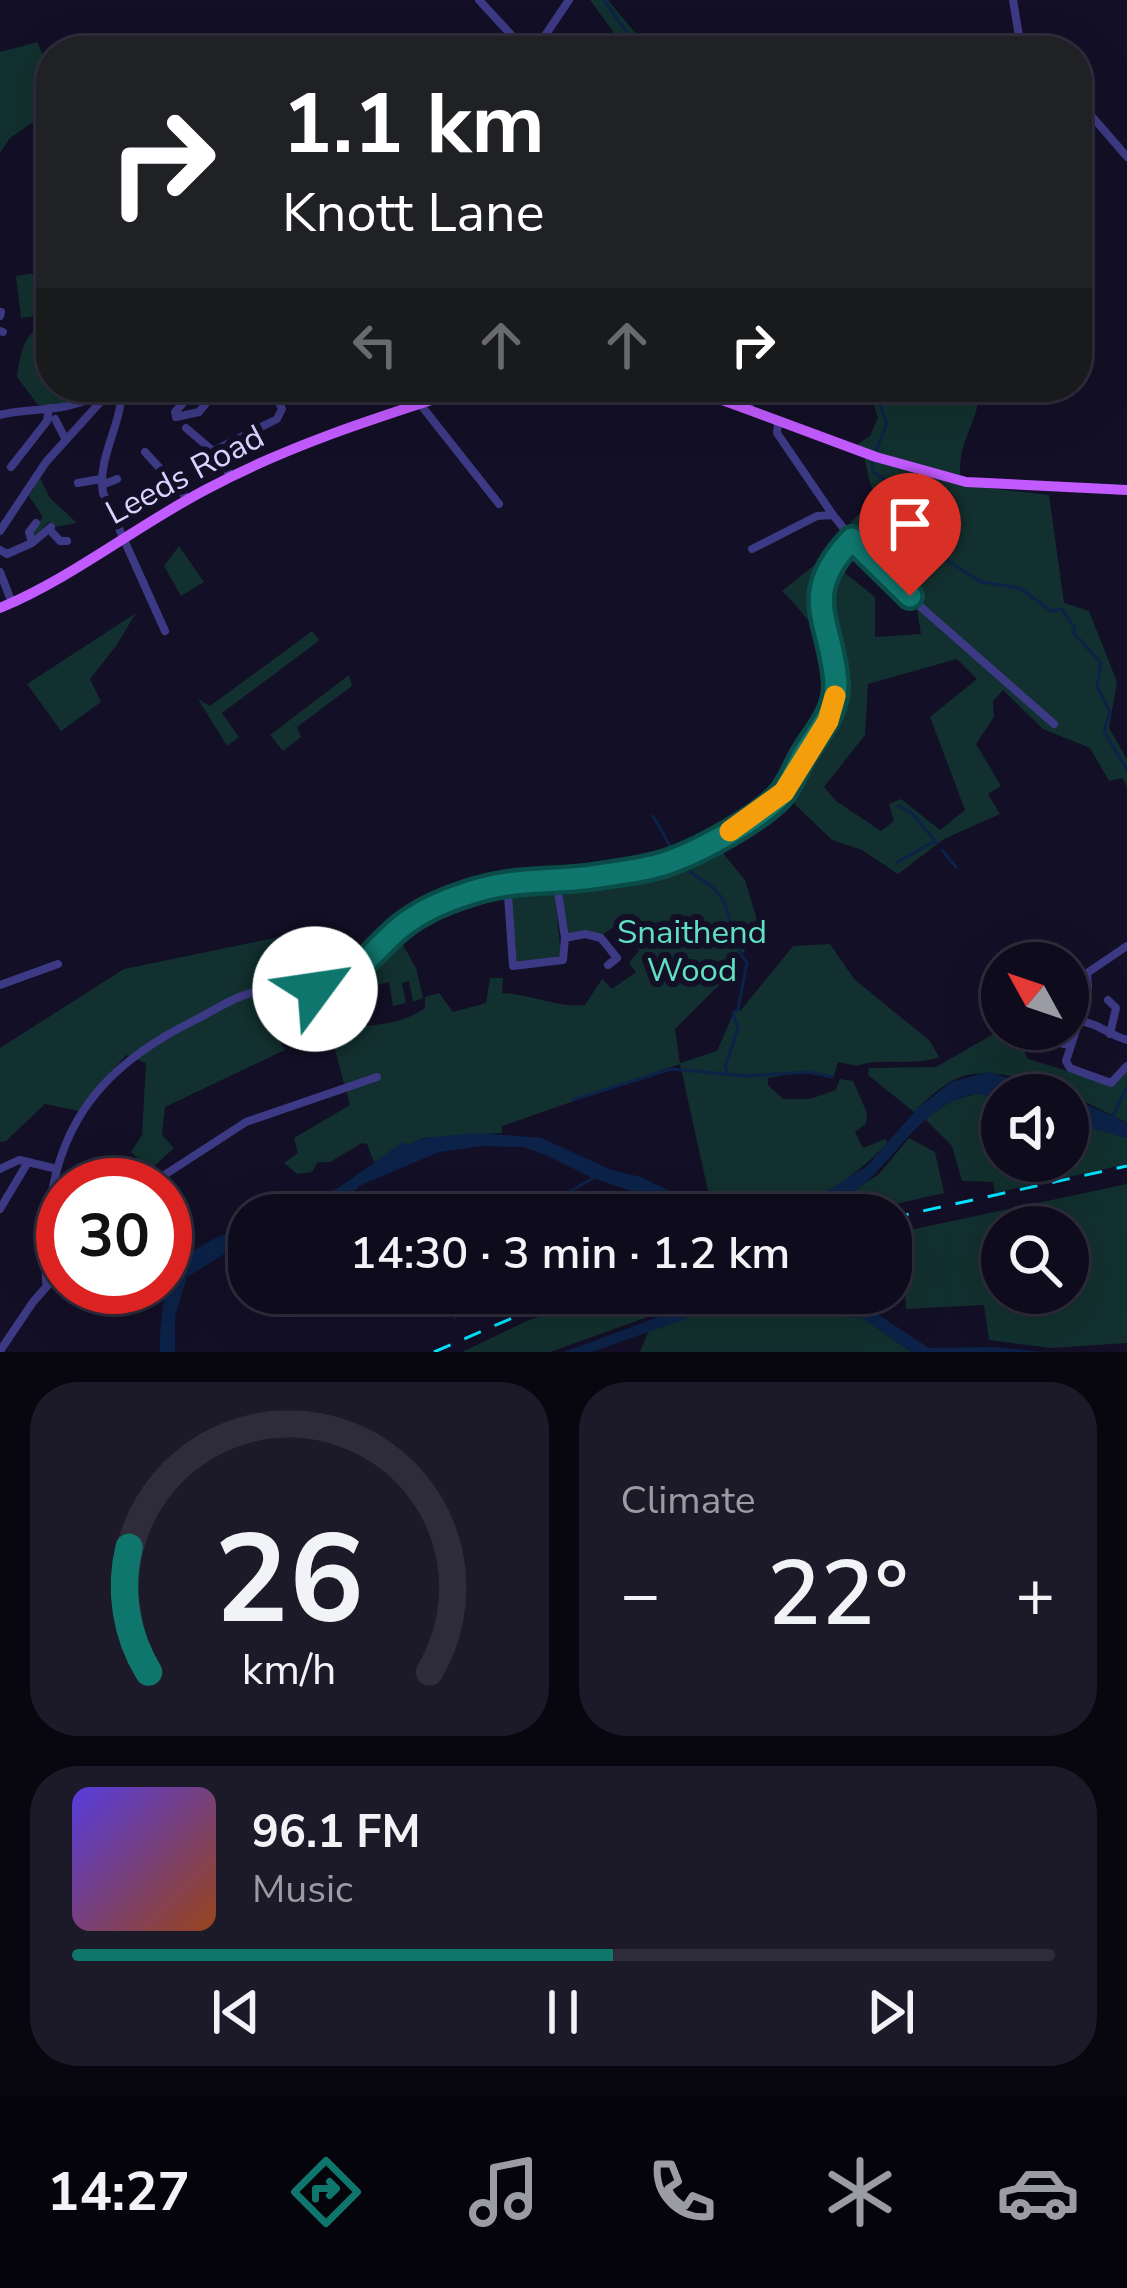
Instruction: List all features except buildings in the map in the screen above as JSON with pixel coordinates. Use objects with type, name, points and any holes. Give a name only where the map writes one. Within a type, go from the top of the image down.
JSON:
[{"type":"main road","name":"Leeds Road","points":[[6,605],[231,476],[306,442],[427,402]]},
{"type":"main road","points":[[727,402],[876,457],[967,482],[1127,490]]},
{"type":"street","points":[[478,0],[513,36]]},
{"type":"street","points":[[548,36],[569,0]]},
{"type":"street","points":[[1013,0],[1019,36]]},
{"type":"street","points":[[1092,117],[1127,158]]},
{"type":"street","points":[[0,416],[76,402]]},
{"type":"street","points":[[0,531],[34,478],[100,402]]},
{"type":"street","points":[[118,402],[119,424],[101,482],[165,631]]},
{"type":"street","points":[[183,402],[174,416],[190,411],[190,420],[231,476]]},
{"type":"street","points":[[190,420],[208,402]]},
{"type":"street","points":[[213,451],[277,419],[282,409],[278,402]]},
{"type":"street","points":[[748,410],[749,402]]},
{"type":"street","points":[[421,404],[499,504]]},
{"type":"street","points":[[11,467],[47,422],[49,408]]},
{"type":"street","points":[[55,419],[66,440]]},
{"type":"street","points":[[778,422],[777,433],[873,565],[1054,724]]},
{"type":"street","points":[[145,452],[188,499]]},
{"type":"street","points":[[78,483],[116,479]]},
{"type":"street","points":[[817,516],[824,502]]},
{"type":"street","points":[[752,549],[817,516],[833,515]]},
{"type":"street","points":[[32,544],[29,532],[36,523]]},
{"type":"street","points":[[0,551],[7,554],[32,544],[50,528],[60,541],[67,541]]},
{"type":"street","points":[[62,1158],[93,1095],[148,1043],[250,993],[327,989],[414,918],[456,897],[507,882],[589,877],[677,858],[729,831],[784,792],[828,721],[835,698],[836,680],[819,609],[820,590],[852,539]]},
{"type":"street","points":[[0,572],[6,605]]},
{"type":"street","points":[[507,882],[513,966],[560,961],[565,938],[556,879]]},
{"type":"street","points":[[565,938],[585,934],[601,938],[617,958],[608,965]]},
{"type":"street","points":[[1089,972],[1127,946]]},
{"type":"street","points":[[0,985],[58,964]]},
{"type":"street","points":[[1108,1000],[1116,1008],[1110,1035]]},
{"type":"street","points":[[1089,1022],[1127,1040]]},
{"type":"street","points":[[1068,1050],[1066,1061],[1072,1070],[1112,1083],[1127,1066]]},
{"type":"street","points":[[190,1158],[246,1122],[376,1077]]},
{"type":"street","points":[[0,1169],[19,1160],[36,1164]]},
{"type":"street","points":[[0,1209],[28,1162]]},
{"type":"street","points":[[0,1351],[36,1301]]},
{"type":"green space","points":[[590,0],[608,0],[638,36],[616,36]]},
{"type":"green space","points":[[36,42],[36,120],[10,138],[0,153],[0,52]]},
{"type":"green space","points":[[36,273],[36,316],[21,318],[16,276]]},
{"type":"green space","points":[[36,330],[36,402],[64,403],[38,405],[17,377]]},
{"type":"green space","points":[[873,402],[978,402],[961,457],[962,485],[1049,495],[1064,603],[1089,611],[1117,682],[1109,728],[1127,759],[1127,788],[1123,778],[1109,781],[1090,748],[1043,729],[1003,690],[993,701],[994,717],[976,744],[1001,786],[988,794],[1000,814],[944,839],[898,874],[862,850],[832,840],[781,791],[794,754],[824,707],[831,675],[814,629],[782,591],[847,539],[834,564],[875,597],[875,637],[921,634],[915,598],[871,558],[847,526],[877,496],[858,444],[870,436],[878,418]],"holes":[[[957,659],[977,679],[930,717],[965,810],[940,830],[901,799],[889,804],[894,821],[881,831],[836,801],[824,787],[865,735],[868,684]]]},
{"type":"green space","points":[[40,478],[50,498],[77,523],[55,527],[49,522],[33,538],[31,532],[43,517],[29,496]]},
{"type":"green space","points":[[179,546],[204,582],[181,596],[164,566]]},
{"type":"green space","points":[[136,613],[90,679],[101,702],[61,731],[27,684]]},
{"type":"green space","points":[[312,631],[319,640],[316,643],[222,713],[239,737],[227,746],[198,699],[210,706]]},
{"type":"green space","points":[[349,675],[352,686],[297,727],[301,737],[283,751],[270,735]]},
{"type":"green space","name":"Snaithend Wood","points":[[710,837],[745,880],[759,926],[732,972],[675,1029],[680,1063],[717,1051],[735,1010],[741,1010],[793,946],[830,944],[854,979],[930,1041],[939,1057],[857,1066],[838,1062],[834,1076],[806,1072],[768,1078],[768,1085],[783,1099],[810,1099],[836,1090],[840,1079],[853,1081],[867,1113],[866,1124],[855,1132],[863,1148],[885,1139],[888,1142],[824,1194],[708,1191],[680,1064],[502,1126],[502,1133],[423,1138],[374,1162],[367,1144],[362,1143],[330,1162],[318,1162],[312,1172],[297,1174],[284,1163],[298,1153],[294,1138],[350,1105],[326,1017],[269,1024],[285,1050],[165,1107],[162,1135],[174,1148],[163,1158],[137,1158],[131,1152],[142,1135],[146,1063],[126,1055],[79,1111],[45,1104],[0,1142],[0,1048],[124,969],[279,937],[316,983],[390,926],[452,892],[504,879],[609,870]],"holes":[[[554,883],[566,934],[602,935],[616,925],[639,951],[629,963],[636,972],[612,989],[602,979],[585,1005],[502,993],[503,978],[490,978],[486,1003],[453,1012],[439,993],[425,997],[425,1008],[401,1020],[356,1026],[338,994],[342,988],[348,997],[363,999],[377,985],[389,982],[393,1006],[406,1003],[402,983],[409,981],[413,1002],[423,998],[416,968],[398,936],[419,919],[424,921],[470,897],[510,892],[517,964],[561,956]]]},
{"type":"green space","points":[[981,1041],[981,1050],[1024,1050],[1028,1059],[1077,1074],[968,1075],[953,1080],[914,1112],[868,1075],[869,1068],[936,1067]]},
{"type":"green space","points":[[1127,1070],[1127,1123],[1090,1105],[1089,1078],[1113,1085]]},
{"type":"green space","points":[[981,1094],[981,1182],[962,1181],[952,1146],[925,1119],[951,1101]]},
{"type":"green space","points":[[1089,1124],[1127,1138],[1127,1164],[1089,1172]]},
{"type":"green space","points":[[909,1138],[935,1152],[944,1193],[912,1200],[912,1194],[848,1194],[879,1174]]},
{"type":"green space","points":[[993,1182],[1045,1182],[995,1193]]},
{"type":"green space","points":[[1127,1184],[1127,1343],[1052,1348],[989,1340],[985,1314],[1089,1314],[1089,1206],[1023,1206]]},
{"type":"green space","points":[[981,1215],[981,1305],[912,1309],[912,1230]]},
{"type":"green space","points":[[548,1314],[656,1314],[550,1352],[462,1352]]},
{"type":"green space","points":[[696,1315],[862,1318],[912,1352],[640,1352],[649,1330]]},
{"type":"water","points":[[988,1072],[995,1074],[981,1074],[981,1095],[965,1096],[940,1109],[850,1194],[823,1194],[867,1166],[917,1109],[951,1082]]},
{"type":"water","points":[[1089,1106],[1127,1123],[1127,1138],[1089,1128]]},
{"type":"water","points":[[479,1133],[541,1138],[676,1194],[640,1194],[523,1147],[482,1146],[439,1152],[359,1186],[352,1194],[323,1194],[403,1142],[408,1145],[423,1138]]},
{"type":"water","points":[[228,1232],[228,1252],[192,1274],[192,1252]]},
{"type":"water","points":[[162,1314],[176,1314],[175,1352],[160,1352]]},
{"type":"water","points":[[667,1314],[705,1314],[592,1352],[564,1352]]},
{"type":"water","points":[[788,1314],[878,1314],[929,1348],[1043,1352],[912,1352],[862,1318]]},
{"type":"waterway","points":[[604,0],[629,36]]},
{"type":"waterway","points":[[876,451],[887,423],[879,402]]},
{"type":"waterway","points":[[872,461],[873,472],[886,480],[894,515],[903,514],[910,531],[949,553],[945,559],[981,582],[1020,588],[1051,611],[1062,609],[1073,632],[1101,663],[1097,687],[1110,711],[1104,731],[1127,770]]},
{"type":"waterway","points":[[898,806],[911,812],[937,843]]},
{"type":"waterway","points":[[653,816],[682,864],[722,898],[747,962],[738,1010],[733,1013],[738,1028],[725,1067],[729,1075]]},
{"type":"waterway","points":[[896,863],[935,841]]},
{"type":"waterway","points":[[942,850],[956,867]]},
{"type":"waterway","points":[[573,1100],[671,1069],[747,1076],[808,1072],[832,1077]]},
{"type":"waterway","points":[[1113,1116],[1127,1087]]},
{"type":"waterway","points":[[566,1194],[593,1178]]},
{"type":"waterway","points":[[453,1314],[455,1318]]},
{"type":"railway","points":[[912,1213],[1127,1166]]},
{"type":"railway","points":[[434,1352],[522,1314]]},
{"type":"slow traffic","points":[[730,831],[784,792],[828,721],[835,696]]},
{"type":"route","points":[[315,989],[327,989],[347,976],[399,928],[456,897],[500,882],[589,877],[672,862],[760,812],[784,792],[828,721],[836,680],[819,609],[820,590],[838,556],[852,539],[873,565],[910,596]]}]
